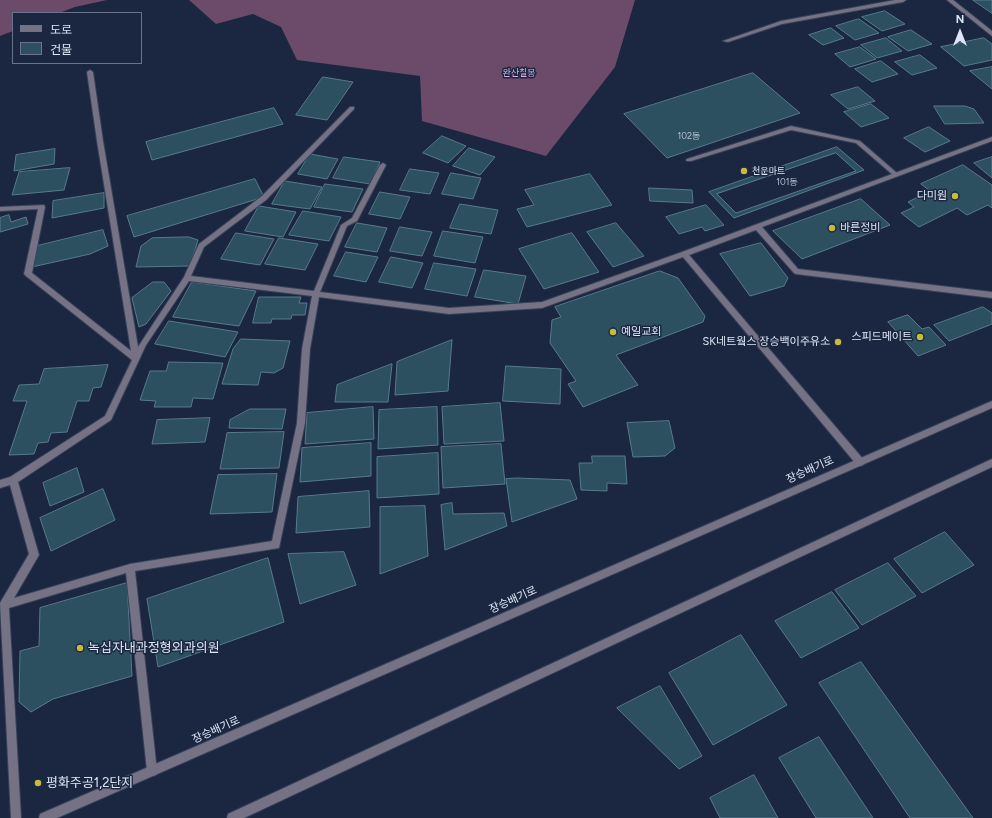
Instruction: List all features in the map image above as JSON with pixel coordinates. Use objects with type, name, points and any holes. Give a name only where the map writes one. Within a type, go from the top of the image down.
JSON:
[{"type":"street","points":[[726,41],[781,23],[903,0]]},
{"type":"street","points":[[950,0],[992,34]]},
{"type":"street","points":[[90,72],[136,359]]},
{"type":"street","points":[[0,484],[13,480],[108,418],[144,344],[187,278],[201,246],[264,198],[352,108]]},
{"type":"street","points":[[689,160],[791,128],[858,142],[895,174]]},
{"type":"street","points":[[187,278],[449,311],[542,305],[684,254],[992,139]]},
{"type":"street","points":[[4,606],[130,568],[276,546],[301,423],[306,349],[316,294],[344,225],[355,219],[383,165]]},
{"type":"street","points":[[0,209],[42,208],[28,274],[136,359]]},
{"type":"street","points":[[757,226],[796,271],[992,294]]},
{"type":"street","points":[[684,254],[860,462]]},
{"type":"street","name":"장승배기로","points":[[44,818],[992,404]]},
{"type":"street","points":[[232,818],[992,463]]},
{"type":"street","points":[[13,480],[34,555],[4,606],[16,818]]},
{"type":"street","points":[[130,568],[152,771]]},
{"type":"green space","points":[[0,0],[107,0],[75,7],[62,12],[12,12],[12,31],[0,36]]},
{"type":"green space","name":"완산칠봉","points":[[189,0],[635,0],[615,67],[546,156],[422,121],[420,76],[297,60],[281,27],[253,14],[216,24]]},
{"type":"building","points":[[973,0],[992,0],[992,13]]},
{"type":"building","points":[[885,11],[905,24],[882,31],[862,17]]},
{"type":"building","points":[[859,19],[879,33],[855,40],[836,26]]},
{"type":"building","points":[[831,28],[844,38],[823,45],[809,35]]},
{"type":"building","points":[[911,30],[932,44],[908,51],[888,37]]},
{"type":"building","points":[[886,38],[902,51],[877,58],[861,45]]},
{"type":"building","points":[[984,38],[992,44],[992,60],[964,66],[941,47]]},
{"type":"building","points":[[860,47],[876,59],[850,67],[835,54]]},
{"type":"building","points":[[920,55],[937,68],[912,75],[895,62]]},
{"type":"building","points":[[881,61],[898,74],[872,82],[855,69]]},
{"type":"building","points":[[992,67],[992,89],[970,71]]},
{"type":"building","points":[[753,73],[800,113],[667,158],[624,114]]},
{"type":"building","points":[[323,77],[353,82],[327,120],[296,115]]},
{"type":"building","points":[[858,87],[875,101],[848,109],[831,95]]},
{"type":"building","points":[[871,104],[889,118],[861,127],[844,112]]},
{"type":"building","points":[[934,106],[965,106],[974,109],[984,123],[945,124]]},
{"type":"building","points":[[274,108],[283,124],[152,160],[146,142]]},
{"type":"building","points":[[929,127],[950,141],[925,152],[904,138]]},
{"type":"building","points":[[442,136],[466,146],[448,163],[423,153]]},
{"type":"building","points":[[837,147],[864,170],[734,218],[709,192]]},
{"type":"building","points":[[469,148],[495,157],[480,175],[453,166]]},
{"type":"building","points":[[55,149],[54,164],[14,171],[16,155]]},
{"type":"building","points":[[836,153],[856,171],[736,213],[717,194]]},
{"type":"building","points":[[310,154],[338,159],[327,179],[298,174]]},
{"type":"building","points":[[344,157],[380,162],[370,184],[333,178]]},
{"type":"building","points":[[992,157],[992,178],[974,163]]},
{"type":"building","name":"다미원","points":[[963,165],[992,185],[992,208],[988,205],[967,215],[957,208],[919,227],[901,213],[914,207],[908,202],[930,191],[921,184]]},
{"type":"building","points":[[70,168],[64,190],[12,195],[19,172]]},
{"type":"building","points":[[410,169],[439,173],[430,194],[400,190]]},
{"type":"building","points":[[451,173],[481,178],[473,199],[442,194]]},
{"type":"building","points":[[590,174],[612,205],[527,227],[517,209],[534,205],[525,190]]},
{"type":"building","points":[[255,179],[264,197],[134,237],[127,216]]},
{"type":"building","points":[[285,181],[322,187],[310,209],[272,204]]},
{"type":"building","points":[[325,184],[363,189],[352,212],[314,207]]},
{"type":"building","points":[[649,188],[692,190],[693,203],[650,201]]},
{"type":"building","points":[[380,192],[410,197],[400,219],[369,214]]},
{"type":"building","points":[[104,193],[104,208],[52,218],[53,201]]},
{"type":"building","name":"바른정비","points":[[861,199],[890,225],[802,259],[773,231]]},
{"type":"building","points":[[460,204],[498,210],[491,234],[450,228]]},
{"type":"building","points":[[706,205],[724,225],[705,231],[702,227],[679,234],[666,217]]},
{"type":"building","points":[[259,206],[296,212],[283,237],[245,231]]},
{"type":"building","points":[[303,211],[341,217],[329,241],[289,235]]},
{"type":"building","points":[[9,215],[11,222],[26,217],[28,224],[0,232],[0,218]]},
{"type":"building","points":[[357,223],[387,228],[377,252],[345,247]]},
{"type":"building","points":[[616,223],[644,256],[613,267],[587,232]]},
{"type":"building","points":[[400,227],[432,232],[422,256],[390,251]]},
{"type":"building","points":[[103,230],[108,246],[90,254],[32,267],[37,246]]},
{"type":"building","points":[[443,231],[483,237],[475,263],[434,256]]},
{"type":"building","points":[[236,233],[274,239],[260,265],[221,259]]},
{"type":"building","points":[[572,233],[599,272],[544,289],[519,249]]},
{"type":"building","points":[[189,237],[198,240],[190,266],[136,267],[141,246],[152,238]]},
{"type":"building","points":[[279,238],[318,244],[305,270],[265,264]]},
{"type":"building","points":[[761,243],[788,278],[784,286],[750,296],[720,254]]},
{"type":"building","points":[[346,252],[378,257],[366,282],[334,276]]},
{"type":"building","points":[[391,257],[423,263],[412,288],[379,282]]},
{"type":"building","points":[[434,263],[476,269],[467,296],[425,289]]},
{"type":"building","points":[[484,270],[526,276],[518,304],[475,297]]},
{"type":"building","name":"예일교회","points":[[660,271],[678,278],[705,316],[703,322],[616,355],[638,385],[583,407],[568,384],[576,381],[550,343],[552,320],[561,317],[555,307]]},
{"type":"building","points":[[153,282],[164,282],[171,291],[146,324],[139,327],[132,298]]},
{"type":"building","points":[[192,282],[256,291],[239,326],[173,317]]},
{"type":"building","points":[[259,297],[301,297],[299,303],[307,303],[305,315],[292,315],[291,319],[272,319],[271,323],[253,323]]},
{"type":"building","points":[[983,307],[992,313],[992,324],[949,341],[934,325]]},
{"type":"building","name":"스피드메이트","points":[[908,315],[922,329],[929,327],[946,345],[918,356],[888,322]]},
{"type":"building","points":[[169,321],[238,332],[225,357],[155,344]]},
{"type":"building","points":[[241,339],[290,341],[283,368],[274,373],[261,372],[258,385],[222,384],[233,349]]},
{"type":"building","points":[[452,340],[448,391],[395,395],[397,362]]},
{"type":"building","points":[[169,362],[223,363],[213,399],[193,398],[191,407],[154,407],[156,401],[140,400],[150,371],[166,371]]},
{"type":"building","points":[[392,364],[388,402],[335,402],[337,385]]},
{"type":"building","points":[[108,365],[101,387],[93,388],[89,401],[77,401],[67,432],[51,433],[48,442],[38,443],[34,454],[9,455],[27,401],[13,401],[19,385],[39,384],[44,369]]},
{"type":"building","points":[[506,366],[561,369],[560,404],[503,401]]},
{"type":"building","points":[[500,403],[504,441],[444,444],[442,407]]},
{"type":"building","points":[[373,407],[374,439],[305,444],[307,413]]},
{"type":"building","points":[[437,407],[438,445],[378,449],[379,410]]},
{"type":"building","points":[[250,409],[286,409],[282,429],[229,428],[230,420]]},
{"type":"building","points":[[210,418],[205,442],[152,444],[157,420]]},
{"type":"building","points":[[669,421],[675,448],[665,456],[633,457],[627,423]]},
{"type":"building","points":[[284,432],[279,468],[220,469],[227,433]]},
{"type":"building","points":[[371,443],[371,476],[300,482],[302,448]]},
{"type":"building","points":[[501,444],[505,484],[443,488],[441,447]]},
{"type":"building","points":[[438,453],[439,494],[377,498],[377,457]]},
{"type":"building","points":[[592,456],[625,456],[627,484],[607,483],[607,491],[581,490],[579,463],[592,463]]},
{"type":"building","points":[[77,468],[84,492],[50,506],[43,483]]},
{"type":"building","points":[[277,474],[272,512],[210,514],[218,475]]},
{"type":"building","points":[[506,479],[570,480],[577,499],[512,522]]},
{"type":"building","points":[[103,489],[115,520],[51,551],[40,518]]},
{"type":"building","points":[[369,491],[370,527],[296,533],[298,497]]},
{"type":"building","points":[[452,503],[453,514],[504,513],[507,526],[445,550],[441,505]]},
{"type":"building","points":[[425,506],[428,556],[380,574],[380,507]]},
{"type":"building","points":[[945,532],[974,565],[922,593],[894,559]]},
{"type":"building","points":[[344,552],[356,585],[300,604],[288,554]]},
{"type":"building","points":[[268,558],[284,622],[158,667],[147,599]]},
{"type":"building","points":[[888,563],[916,596],[862,625],[835,590]]},
{"type":"building","name":"녹십자내과정형외과의원","points":[[127,583],[132,676],[53,699],[31,712],[19,702],[20,651],[39,646],[40,608]]},
{"type":"building","points":[[832,592],[859,628],[801,658],[775,621]]},
{"type":"building","points":[[741,635],[787,705],[713,745],[669,673]]},
{"type":"building","points":[[861,662],[973,818],[910,818],[819,683]]},
{"type":"building","points":[[660,686],[702,756],[679,769],[617,708]]},
{"type":"building","points":[[819,737],[873,818],[816,818],[779,758]]},
{"type":"building","points":[[754,775],[778,818],[720,818],[710,798]]},
{"type":"place","name":"천운마트","points":[[744,171]]},
{"type":"place","name":"다미원","points":[[955,196]]},
{"type":"place","name":"바른정비","points":[[832,228]]},
{"type":"place","name":"예일교회","points":[[613,332]]},
{"type":"place","name":"스피드메이트","points":[[920,337]]},
{"type":"place","name":"SK네트웤스 장승백이주유소","points":[[838,342]]},
{"type":"place","name":"녹십자내과정형외과의원","points":[[80,648]]},
{"type":"place","name":"평화주공1,2단지","points":[[38,783]]}]
